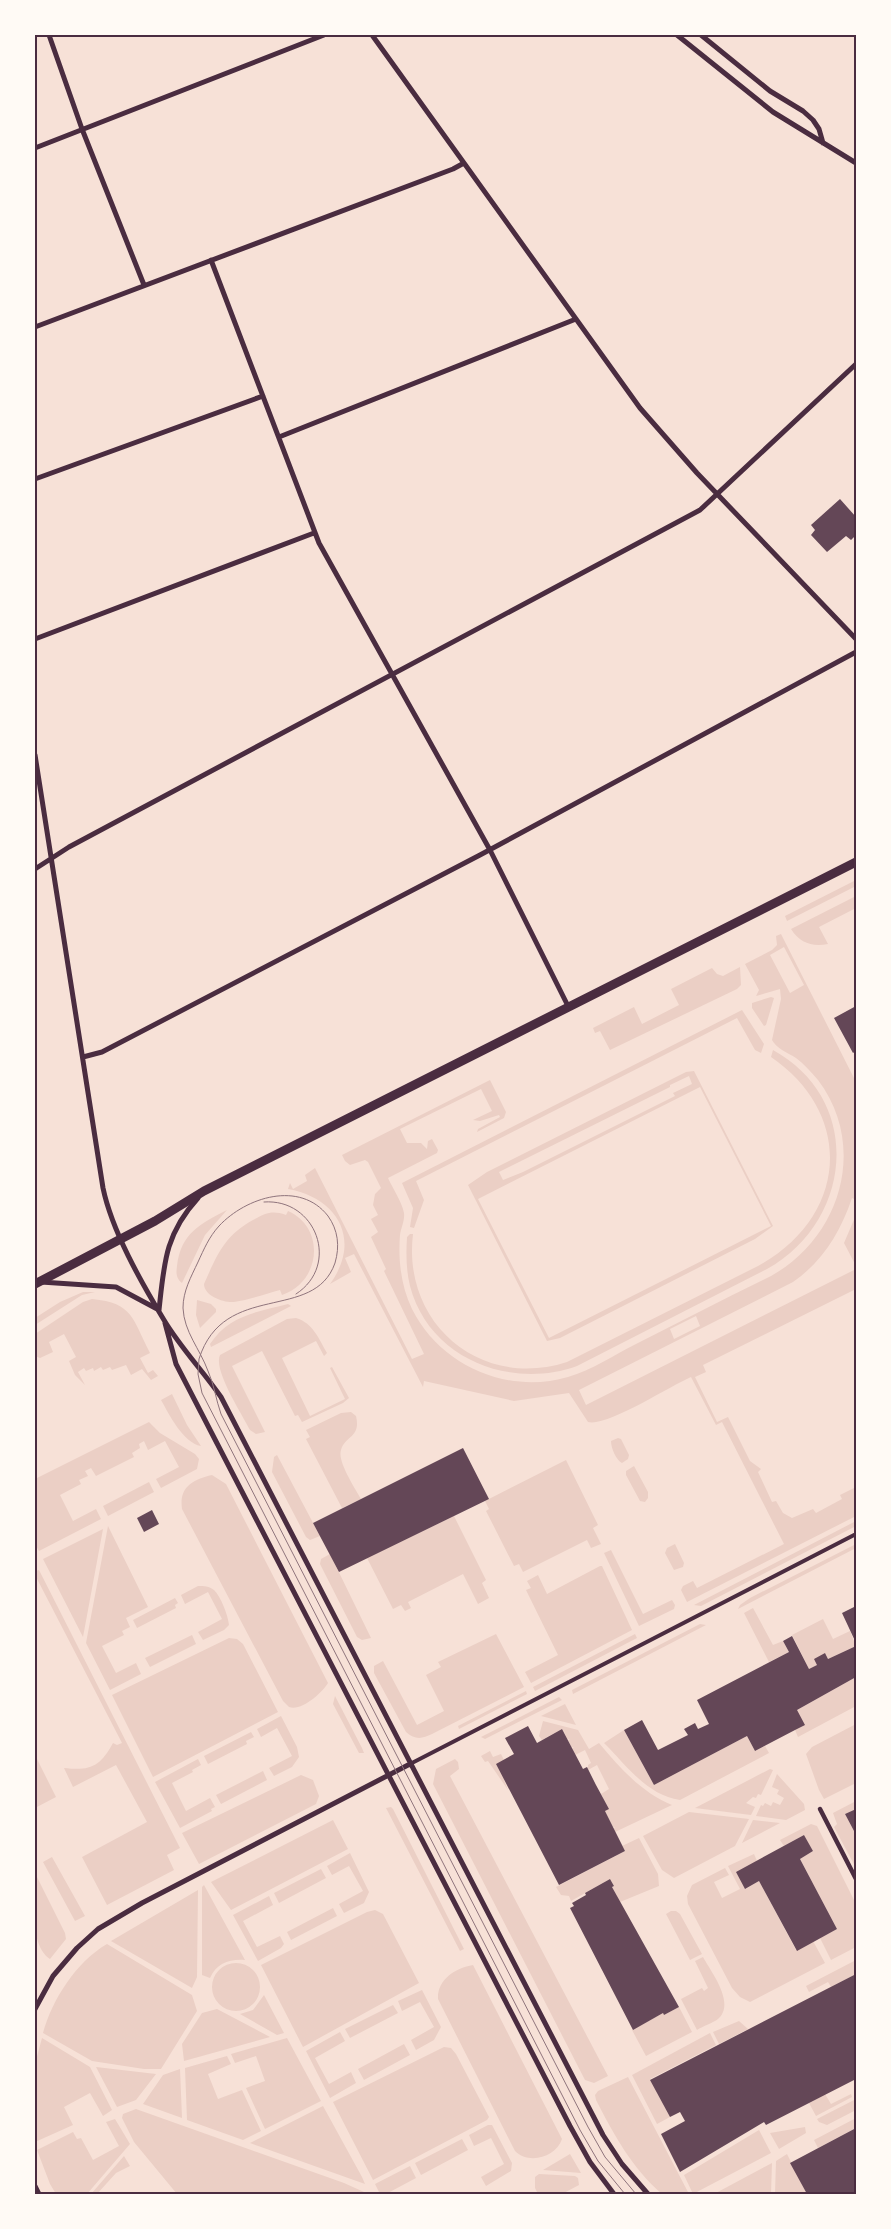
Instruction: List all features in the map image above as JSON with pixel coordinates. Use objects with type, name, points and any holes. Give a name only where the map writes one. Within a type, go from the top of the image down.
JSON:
[{"type":"street","points":[[49,35],[82,129],[144,285]]},
{"type":"street","points":[[35,148],[324,35]]},
{"type":"street","points":[[372,35],[640,408],[666,439],[856,639]]},
{"type":"street","points":[[677,35],[773,112],[856,163]]},
{"type":"street","points":[[701,35],[770,90],[808,116],[819,129],[823,144]]},
{"type":"street","points":[[35,327],[453,169],[464,163]]},
{"type":"street","points":[[211,260],[314,533],[490,850],[569,1008]]},
{"type":"street","points":[[279,437],[576,319]]},
{"type":"street","points":[[35,870],[69,847],[392,672],[700,510],[856,364]]},
{"type":"street","points":[[35,479],[262,396]]},
{"type":"street","points":[[35,639],[314,533]]},
{"type":"street","points":[[83,1057],[102,1052],[490,850],[856,652]]},
{"type":"street","points":[[35,755],[104,1193],[120,1238],[164,1320],[224,1404],[603,2135],[622,2164],[648,2194]]},
{"type":"street","points":[[37,1283],[154,1221],[204,1191],[856,862]]},
{"type":"street","points":[[159,1311],[164,1264],[169,1245],[188,1209],[204,1191]]},
{"type":"street","points":[[37,1283],[116,1287],[159,1311]]},
{"type":"street","points":[[164,1320],[176,1364],[574,2134],[590,2162],[614,2194]]},
{"type":"street","points":[[35,2009],[58,1970],[77,1948],[98,1929],[142,1903],[410,1764]]},
{"type":"street","points":[[820,1809],[856,1880]]},
{"type":"street","points":[[35,2186],[39,2194]]},
{"type":"lane","points":[[410,1764],[856,1534]]},
{"type":"shaded area","points":[[856,880],[856,886],[787,921],[785,916]]},
{"type":"shaded area","points":[[856,896],[856,908],[819,927],[828,944],[817,945],[802,941],[791,929]]},
{"type":"shaded area","points":[[781,934],[856,1082],[856,1200],[852,1198],[842,1223],[822,1255],[804,1274],[793,1282],[579,1390],[586,1405],[856,1269],[856,1289],[703,1365],[706,1372],[695,1377],[717,1422],[728,1417],[750,1461],[761,1469],[758,1472],[772,1502],[776,1501],[783,1513],[792,1518],[813,1509],[816,1513],[842,1499],[840,1495],[856,1487],[856,1516],[687,1602],[681,1590],[683,1586],[693,1581],[697,1588],[784,1544],[722,1422],[716,1425],[691,1377],[639,1405],[597,1422],[588,1422],[569,1393],[514,1401],[424,1381],[423,1387],[354,1254],[345,1258],[351,1272],[330,1284],[339,1268],[344,1252],[344,1237],[340,1223],[332,1211],[320,1201],[288,1189],[290,1183],[293,1189],[307,1181],[305,1175],[315,1168],[412,1359],[424,1354],[384,1271],[386,1269],[371,1237],[378,1232],[371,1219],[378,1215],[373,1205],[375,1194],[381,1188],[368,1162],[365,1160],[350,1165],[342,1155],[490,1080],[506,1112],[504,1118],[477,1132],[478,1129],[500,1117],[499,1115],[480,1121],[473,1120],[492,1111],[481,1089],[400,1129],[407,1143],[421,1143],[427,1149],[428,1141],[432,1139],[438,1150],[437,1153],[388,1178],[404,1213],[399,1254],[405,1291],[412,1309],[424,1329],[440,1346],[458,1360],[478,1371],[499,1378],[522,1382],[545,1382],[577,1374],[771,1276],[795,1259],[815,1238],[830,1214],[839,1188],[844,1161],[842,1133],[833,1106],[818,1080],[799,1060],[779,1048],[772,1040],[781,999],[780,989],[756,996],[759,990],[745,964],[772,950],[777,945],[776,936]],"holes":[[[784,947],[804,985],[790,993],[770,955]],[[696,1316],[700,1326],[674,1339],[670,1329]]]},
{"type":"shaded area","points":[[740,967],[741,985],[737,989],[610,1050],[600,1031],[595,1033],[593,1028],[634,1007],[642,1024],[679,1005],[671,989],[712,968],[717,974],[723,976]]},
{"type":"shaded area","points":[[771,997],[774,998],[766,1025],[764,1026],[752,1008],[752,1003]]},
{"type":"shaded area","points":[[742,1010],[764,1044],[761,1053],[755,1050],[737,1018],[416,1181],[424,1200],[414,1228],[410,1227],[413,1208],[402,1183]]},
{"type":"shaded area","points":[[773,1050],[802,1072],[823,1099],[834,1129],[836,1160],[831,1192],[817,1222],[796,1248],[767,1269],[577,1366],[552,1372],[526,1374],[500,1370],[476,1362],[454,1350],[435,1333],[420,1311],[410,1286],[406,1255],[407,1237],[410,1234],[413,1234],[413,1266],[420,1296],[434,1321],[454,1342],[478,1358],[505,1366],[535,1368],[567,1362],[758,1266],[788,1246],[810,1221],[824,1194],[830,1165],[828,1136],[817,1107],[798,1081],[771,1057]]},
{"type":"shaded area","points":[[694,1071],[773,1226],[755,1239],[560,1338],[547,1341],[468,1185],[487,1172],[686,1072]],"holes":[[[689,1076],[692,1084],[673,1093],[675,1096],[523,1172],[503,1180],[499,1172]],[[700,1087],[771,1226],[549,1338],[478,1199]]]},
{"type":"shaded area","points":[[227,1210],[205,1235],[182,1283],[178,1277],[177,1269],[179,1255],[187,1237],[200,1225]]},
{"type":"shaded area","points":[[288,1211],[300,1219],[309,1229],[313,1242],[314,1254],[311,1267],[305,1279],[295,1288],[282,1295],[280,1290],[234,1302],[220,1300],[207,1292],[204,1284],[213,1264],[222,1247],[235,1233],[253,1220],[269,1213],[286,1215]]},
{"type":"shaded area","points":[[856,1215],[856,1266],[844,1243]]},
{"type":"shaded area","points":[[83,1292],[95,1292],[82,1295],[35,1325],[35,1318],[60,1302]]},
{"type":"shaded area","points":[[92,1299],[116,1304],[130,1315],[150,1353],[140,1358],[148,1373],[153,1370],[158,1376],[151,1380],[142,1369],[131,1375],[126,1365],[112,1370],[110,1367],[103,1370],[101,1367],[94,1371],[93,1368],[86,1371],[84,1368],[78,1372],[85,1385],[75,1375],[69,1361],[76,1357],[64,1334],[49,1342],[53,1352],[40,1358],[35,1356],[35,1334],[83,1302]]},
{"type":"shaded area","points":[[197,1300],[211,1304],[216,1309],[216,1312],[200,1328],[196,1315]]},
{"type":"shaded area","points":[[288,1304],[291,1306],[211,1347],[210,1344],[218,1334],[235,1321],[244,1316]]},
{"type":"shaded area","points":[[296,1318],[302,1320],[311,1328],[327,1353],[324,1356],[316,1341],[282,1358],[310,1416],[345,1399],[330,1368],[332,1367],[349,1398],[343,1403],[302,1422],[298,1415],[295,1416],[262,1351],[232,1366],[265,1432],[256,1434],[250,1430],[224,1381],[219,1362],[220,1355],[287,1319]]},
{"type":"shaded area","points":[[172,1394],[187,1425],[201,1446],[188,1440],[172,1420],[161,1400]]},
{"type":"shaded area","points":[[351,1412],[356,1416],[355,1432],[343,1445],[340,1455],[347,1475],[361,1499],[342,1508],[306,1439],[310,1437],[306,1430],[341,1413]]},
{"type":"shaded area","points":[[149,1422],[160,1433],[195,1454],[199,1459],[197,1469],[161,1488],[156,1479],[179,1467],[165,1441],[148,1450],[144,1441],[139,1444],[140,1448],[132,1453],[134,1457],[96,1476],[91,1468],[85,1471],[88,1476],[79,1480],[81,1484],[60,1495],[73,1521],[96,1509],[101,1519],[39,1551],[35,1544],[35,1479]]},
{"type":"shaded area","points":[[618,1438],[621,1439],[629,1455],[628,1459],[622,1463],[616,1457],[611,1444],[611,1441]]},
{"type":"shaded area","points":[[277,1455],[320,1536],[310,1540],[306,1537],[272,1472],[274,1457]]},
{"type":"shaded area","points":[[566,1460],[598,1525],[593,1528],[601,1544],[591,1548],[587,1540],[523,1572],[519,1564],[514,1566],[486,1511],[489,1509],[485,1501]]},
{"type":"shaded area","points":[[634,1466],[648,1492],[648,1498],[645,1502],[640,1501],[626,1475],[626,1471]]},
{"type":"shaded area","points":[[212,1475],[226,1484],[328,1683],[317,1696],[299,1707],[289,1707],[283,1701],[182,1509],[183,1495],[188,1486],[198,1479]]},
{"type":"shaded area","points":[[149,1482],[154,1492],[108,1516],[103,1506]]},
{"type":"shaded area","points":[[454,1516],[486,1580],[482,1583],[489,1598],[478,1604],[463,1574],[408,1602],[411,1608],[405,1611],[401,1605],[393,1609],[367,1558]]},
{"type":"shaded area","points":[[856,1521],[856,1526],[701,1606],[694,1605]]},
{"type":"shaded area","points":[[108,1526],[148,1607],[126,1618],[130,1627],[122,1631],[124,1635],[102,1646],[116,1673],[136,1663],[141,1674],[110,1690],[86,1643]]},
{"type":"shaded area","points":[[103,1529],[83,1637],[43,1559]]},
{"type":"shaded area","points":[[675,1544],[684,1563],[683,1567],[674,1570],[665,1553],[667,1548]]},
{"type":"shaded area","points":[[856,1544],[856,1548],[738,1609],[740,1605],[750,1598]]},
{"type":"shaded area","points":[[611,1550],[643,1614],[672,1600],[675,1605],[674,1609],[639,1626],[604,1553]]},
{"type":"shaded area","points":[[330,1554],[371,1638],[362,1640],[357,1637],[320,1564],[321,1559]]},
{"type":"shaded area","points":[[602,1566],[632,1630],[531,1683],[525,1672],[558,1655],[526,1590],[531,1588],[527,1581],[538,1575],[547,1594]]},
{"type":"shaded area","points":[[39,1570],[180,1848],[167,1855],[174,1870],[107,1905],[82,1857],[147,1822],[116,1765],[73,1787],[64,1768],[81,1769],[93,1766],[104,1757],[113,1743],[117,1745],[122,1743],[35,1575],[35,1571]]},
{"type":"shaded area","points":[[198,1586],[210,1588],[217,1593],[224,1606],[229,1625],[224,1630],[203,1640],[198,1632],[222,1619],[208,1592],[185,1604],[181,1595]]},
{"type":"shaded area","points":[[175,1598],[178,1603],[175,1605],[176,1608],[137,1628],[133,1620]]},
{"type":"shaded area","points":[[753,1608],[773,1645],[783,1641],[789,1652],[769,1662],[744,1613]]},
{"type":"shaded area","points":[[823,1619],[833,1639],[850,1631],[856,1646],[828,1659],[825,1653],[817,1665],[809,1669],[792,1635]]},
{"type":"shaded area","points":[[700,1624],[706,1625],[573,1694],[572,1690]]},
{"type":"shaded area","points":[[496,1634],[524,1687],[428,1736],[422,1738],[409,1735],[374,1673],[374,1666],[383,1661],[417,1725],[444,1711],[426,1675],[441,1667],[438,1662]]},
{"type":"shaded area","points":[[635,1634],[637,1638],[535,1691],[533,1687]]},
{"type":"shaded area","points":[[192,1635],[196,1644],[150,1667],[145,1658]]},
{"type":"shaded area","points":[[229,1638],[237,1639],[243,1644],[278,1712],[153,1777],[112,1695]]},
{"type":"shaded area","points":[[856,1677],[856,1706],[798,1737],[795,1730],[797,1710]]},
{"type":"shaded area","points":[[526,1691],[527,1694],[459,1729],[458,1726]]},
{"type":"shaded area","points":[[335,1696],[364,1753],[359,1753],[333,1704]]},
{"type":"shaded area","points":[[559,1697],[562,1700],[485,1739],[481,1737]]},
{"type":"shaded area","points":[[565,1704],[576,1725],[541,1716]]},
{"type":"shaded area","points":[[281,1716],[297,1747],[299,1757],[292,1767],[274,1776],[269,1768],[292,1756],[277,1728],[261,1737],[257,1729]]},
{"type":"shaded area","points":[[543,1721],[578,1730],[589,1749],[599,1743],[623,1770],[641,1786],[651,1794],[672,1805],[615,1832],[613,1829],[615,1827],[613,1827],[605,1811],[608,1809],[601,1794],[609,1789],[597,1765],[588,1770],[588,1765],[591,1763],[585,1750],[575,1755],[572,1748],[574,1747],[571,1747],[568,1740],[570,1739],[567,1739],[565,1731],[563,1732],[562,1729],[542,1740],[539,1736]]},
{"type":"shaded area","points":[[856,1724],[856,1783],[824,1799],[806,1754],[812,1747]]},
{"type":"shaded area","points":[[624,1730],[654,1785],[747,1736],[755,1751],[765,1746],[769,1753],[680,1800],[668,1797],[648,1786],[629,1770],[604,1743]]},
{"type":"shaded area","points":[[251,1732],[254,1737],[246,1741],[247,1744],[208,1764],[204,1756]]},
{"type":"shaded area","points":[[490,1751],[493,1757],[501,1754],[504,1760],[504,1780],[508,1790],[488,1761],[485,1762],[481,1756]]},
{"type":"shaded area","points":[[35,1755],[56,1797],[35,1808]]},
{"type":"shaded area","points":[[198,1759],[201,1765],[192,1770],[193,1772],[172,1783],[186,1811],[210,1798],[215,1807],[211,1809],[212,1811],[180,1828],[155,1782]]},
{"type":"shaded area","points":[[455,1759],[458,1762],[459,1769],[450,1776],[608,2076],[594,2083],[585,2080],[433,1784],[436,1769]]},
{"type":"shaded area","points":[[770,1769],[773,1770],[761,1795],[758,1794],[756,1798],[753,1797],[746,1803],[755,1807],[751,1815],[695,1808]]},
{"type":"shaded area","points":[[263,1771],[267,1780],[221,1804],[216,1795]]},
{"type":"shaded area","points":[[777,1774],[804,1804],[805,1810],[786,1820],[756,1816],[761,1805],[763,1806],[765,1803],[771,1806],[773,1802],[780,1805],[784,1798],[777,1794],[779,1790],[772,1787]]},
{"type":"shaded area","points":[[301,1775],[313,1780],[319,1796],[316,1804],[199,1864],[182,1833]]},
{"type":"shaded area","points":[[856,1801],[856,1809],[845,1814],[854,1831],[856,1830],[856,1868],[834,1827],[837,1824],[833,1813]]},
{"type":"shaded area","points":[[391,1807],[464,1949],[460,1951],[386,1808]]},
{"type":"shaded area","points":[[689,1812],[749,1819],[735,1846],[674,1878],[662,1870],[643,1836]]},
{"type":"shaded area","points":[[333,1820],[348,1849],[231,1910],[211,1882]]},
{"type":"shaded area","points":[[753,1820],[780,1823],[742,1843]]},
{"type":"shaded area","points":[[811,1824],[817,1826],[856,1904],[856,1947],[831,1960],[820,1938],[837,1929],[800,1859],[813,1851],[804,1835],[784,1846],[780,1840]]},
{"type":"shaded area","points":[[639,1838],[658,1874],[659,1886],[620,1902],[610,1879],[571,1901],[569,1896],[561,1895],[556,1887],[625,1851],[622,1846]]},
{"type":"shaded area","points":[[350,1853],[369,1892],[364,1903],[344,1913],[339,1904],[363,1891],[349,1866],[332,1875],[327,1866]]},
{"type":"shaded area","points":[[754,1854],[757,1861],[746,1889],[759,1881],[796,1950],[813,1941],[825,1963],[750,2002],[740,1997],[732,1988],[688,1904],[687,1896],[692,1885],[725,1868],[729,1875],[714,1882],[722,1898],[740,1889],[728,1866]]},
{"type":"shaded area","points":[[52,1857],[85,1916],[75,1921],[43,1862]]},
{"type":"shaded area","points":[[321,1869],[326,1878],[279,1903],[274,1893]]},
{"type":"shaded area","points":[[35,1873],[65,1933],[66,1939],[50,1959],[38,1943],[36,1932],[34,1919]]},
{"type":"shaded area","points":[[204,1885],[245,1960],[229,1961],[220,1965],[210,1978],[202,1975],[202,1887]]},
{"type":"shaded area","points":[[198,1890],[197,1977],[192,1988],[111,1941]]},
{"type":"shaded area","points":[[269,1896],[273,1905],[243,1921],[257,1947],[280,1936],[284,1944],[281,1948],[258,1961],[233,1915]]},
{"type":"shaded area","points":[[333,1908],[337,1916],[291,1940],[287,1932]]},
{"type":"shaded area","points":[[375,1910],[383,1914],[419,1983],[303,2047],[261,1965],[367,1912]]},
{"type":"shaded area","points":[[676,1911],[680,1914],[702,1954],[690,1960],[666,1914]]},
{"type":"shaded area","points":[[107,1944],[192,1995],[197,2011],[161,2069],[144,2069],[92,2061],[43,2033],[52,2008],[67,1983],[85,1961]]},
{"type":"shaded area","points":[[703,1957],[720,1988],[724,2005],[723,2012],[718,2019],[697,2030],[681,1999],[702,1988],[704,1991],[708,1988],[695,1961]]},
{"type":"shaded area","points":[[856,1960],[856,1974],[831,1987],[828,1982],[809,1992],[806,1986]]},
{"type":"shaded area","points":[[236,1963],[245,1965],[253,1970],[258,1978],[260,1987],[258,1996],[253,2004],[245,2009],[236,2011],[227,2009],[219,2004],[214,1996],[212,1987],[214,1978],[219,1970],[227,1965]]},
{"type":"shaded area","points":[[473,1965],[562,2139],[554,2150],[542,2157],[527,2158],[515,2151],[438,1999],[438,1992],[448,1976],[460,1969]]},
{"type":"shaded area","points":[[422,1990],[441,2027],[434,2040],[416,2050],[411,2040],[434,2027],[420,2002],[402,2011],[398,2001]]},
{"type":"shaded area","points":[[264,1995],[284,2033],[277,2035],[240,2014],[253,2010]]},
{"type":"shaded area","points":[[393,2005],[398,2013],[350,2038],[345,2029]]},
{"type":"shaded area","points":[[679,2007],[692,2032],[646,2056],[632,2030],[663,2013],[664,2015]]},
{"type":"shaded area","points":[[217,2009],[270,2037],[184,2061],[182,2044],[202,2013]]},
{"type":"shaded area","points":[[739,2021],[748,2029],[719,2044],[713,2032]]},
{"type":"shaded area","points":[[340,2032],[345,2041],[315,2058],[329,2084],[351,2072],[356,2083],[330,2098],[306,2051]]},
{"type":"shaded area","points":[[710,2033],[716,2045],[650,2079],[670,2117],[657,2124],[632,2075]]},
{"type":"shaded area","points":[[42,2038],[90,2067],[112,2110],[103,2116],[90,2093],[64,2107],[73,2125],[35,2142],[35,2064]]},
{"type":"shaded area","points":[[287,2038],[321,2101],[265,2129],[246,2088],[265,2081],[256,2056],[235,2063],[231,2054]]},
{"type":"shaded area","points":[[404,2044],[410,2055],[364,2080],[358,2069]]},
{"type":"shaded area","points":[[444,2047],[451,2048],[456,2054],[489,2117],[487,2120],[373,2180],[333,2102]]},
{"type":"shaded area","points":[[227,2056],[231,2064],[208,2074],[218,2099],[242,2090],[261,2131],[243,2140],[187,2120],[185,2068]]},
{"type":"shaded area","points":[[96,2067],[156,2074],[136,2100],[117,2107]]},
{"type":"shaded area","points":[[180,2069],[182,2118],[143,2104],[163,2075]]},
{"type":"shaded area","points":[[628,2077],[689,2194],[662,2194],[651,2184],[617,2138],[596,2100],[595,2095],[598,2091]]},
{"type":"shaded area","points":[[825,2094],[831,2104],[851,2094],[852,2097],[816,2116],[809,2103]]},
{"type":"shaded area","points":[[856,2099],[856,2110],[827,2125],[819,2122],[817,2119]]},
{"type":"shaded area","points":[[323,2106],[362,2177],[365,2184],[250,2143]]},
{"type":"shaded area","points":[[136,2109],[344,2183],[364,2192],[359,2194],[177,2194],[134,2142],[122,2118],[123,2114]]},
{"type":"shaded area","points":[[856,2118],[856,2128],[818,2148],[814,2140]]},
{"type":"shaded area","points":[[115,2119],[130,2144],[87,2194],[56,2194],[50,2184],[37,2150],[73,2132],[77,2139],[81,2138],[93,2160],[119,2146],[106,2122]]},
{"type":"shaded area","points":[[488,2125],[492,2125],[512,2163],[511,2171],[486,2186],[481,2177],[504,2164],[491,2138],[474,2146],[469,2135]]},
{"type":"shaded area","points":[[805,2127],[806,2133],[779,2149],[770,2133]]},
{"type":"shaded area","points":[[759,2130],[771,2153],[693,2194],[684,2175]]},
{"type":"shaded area","points":[[462,2139],[468,2150],[421,2175],[415,2163]]},
{"type":"shaded area","points":[[570,2154],[581,2173],[543,2170]]},
{"type":"shaded area","points":[[787,2154],[807,2194],[775,2194],[776,2161]]},
{"type":"shaded area","points":[[124,2156],[130,2166],[116,2173],[97,2194],[91,2194]]},
{"type":"shaded area","points":[[772,2163],[771,2194],[714,2194]]},
{"type":"shaded area","points":[[410,2166],[416,2178],[386,2194],[380,2194],[375,2184]]},
{"type":"shaded area","points":[[539,2174],[575,2176],[578,2178],[579,2185],[562,2194],[538,2194],[535,2188],[535,2177]]},
{"type":"building","points":[[840,499],[856,517],[856,535],[851,540],[846,536],[827,552],[811,535],[815,530],[811,525]]},
{"type":"building","points":[[856,1006],[856,1051],[853,1053],[834,1018]]},
{"type":"building","points":[[463,1448],[489,1499],[339,1572],[313,1523]]},
{"type":"building","points":[[152,1510],[159,1524],[144,1532],[137,1518]]},
{"type":"building","points":[[856,1606],[856,1643],[842,1613]]},
{"type":"building","points":[[792,1636],[809,1669],[817,1665],[814,1659],[825,1653],[828,1659],[856,1646],[856,1677],[797,1710],[805,1725],[755,1751],[747,1736],[654,1785],[624,1730],[642,1720],[658,1750],[688,1735],[684,1729],[695,1723],[698,1729],[709,1724],[697,1700],[789,1652],[783,1641]]},
{"type":"building","points":[[528,1726],[537,1743],[562,1729],[583,1769],[587,1767],[609,1809],[605,1811],[625,1851],[559,1885],[496,1764],[514,1754],[505,1738]]},
{"type":"building","points":[[856,1809],[856,1830],[854,1831],[845,1814]]},
{"type":"building","points":[[804,1835],[813,1851],[800,1859],[837,1929],[797,1951],[759,1881],[745,1889],[736,1872]]},
{"type":"building","points":[[610,1879],[614,1886],[612,1887],[679,2007],[664,2015],[663,2013],[633,2030],[570,1908],[574,1906],[572,1903],[586,1895],[585,1893]]},
{"type":"building","points":[[856,1974],[856,2079],[766,2125],[764,2122],[680,2172],[661,2134],[685,2121],[680,2112],[670,2117],[650,2080]]},
{"type":"building","points":[[856,2128],[856,2194],[807,2194],[790,2163]]},
{"type":"tram line","points":[[625,2194],[598,2161],[580,2130],[202,1393],[198,1374],[199,1359],[211,1335],[228,1319],[247,1310],[308,1292],[324,1281],[335,1263],[338,1244],[336,1233],[328,1216],[316,1205],[303,1198],[288,1196],[258,1201],[243,1207],[230,1216],[219,1226],[210,1239],[186,1290],[183,1302],[186,1325],[193,1340],[201,1355],[205,1363],[221,1414],[588,2127],[605,2157],[636,2194]]},
{"type":"tram line","points":[[264,1202],[282,1204],[297,1211],[309,1222],[316,1236],[319,1251],[317,1267],[310,1282],[296,1294]]}]
